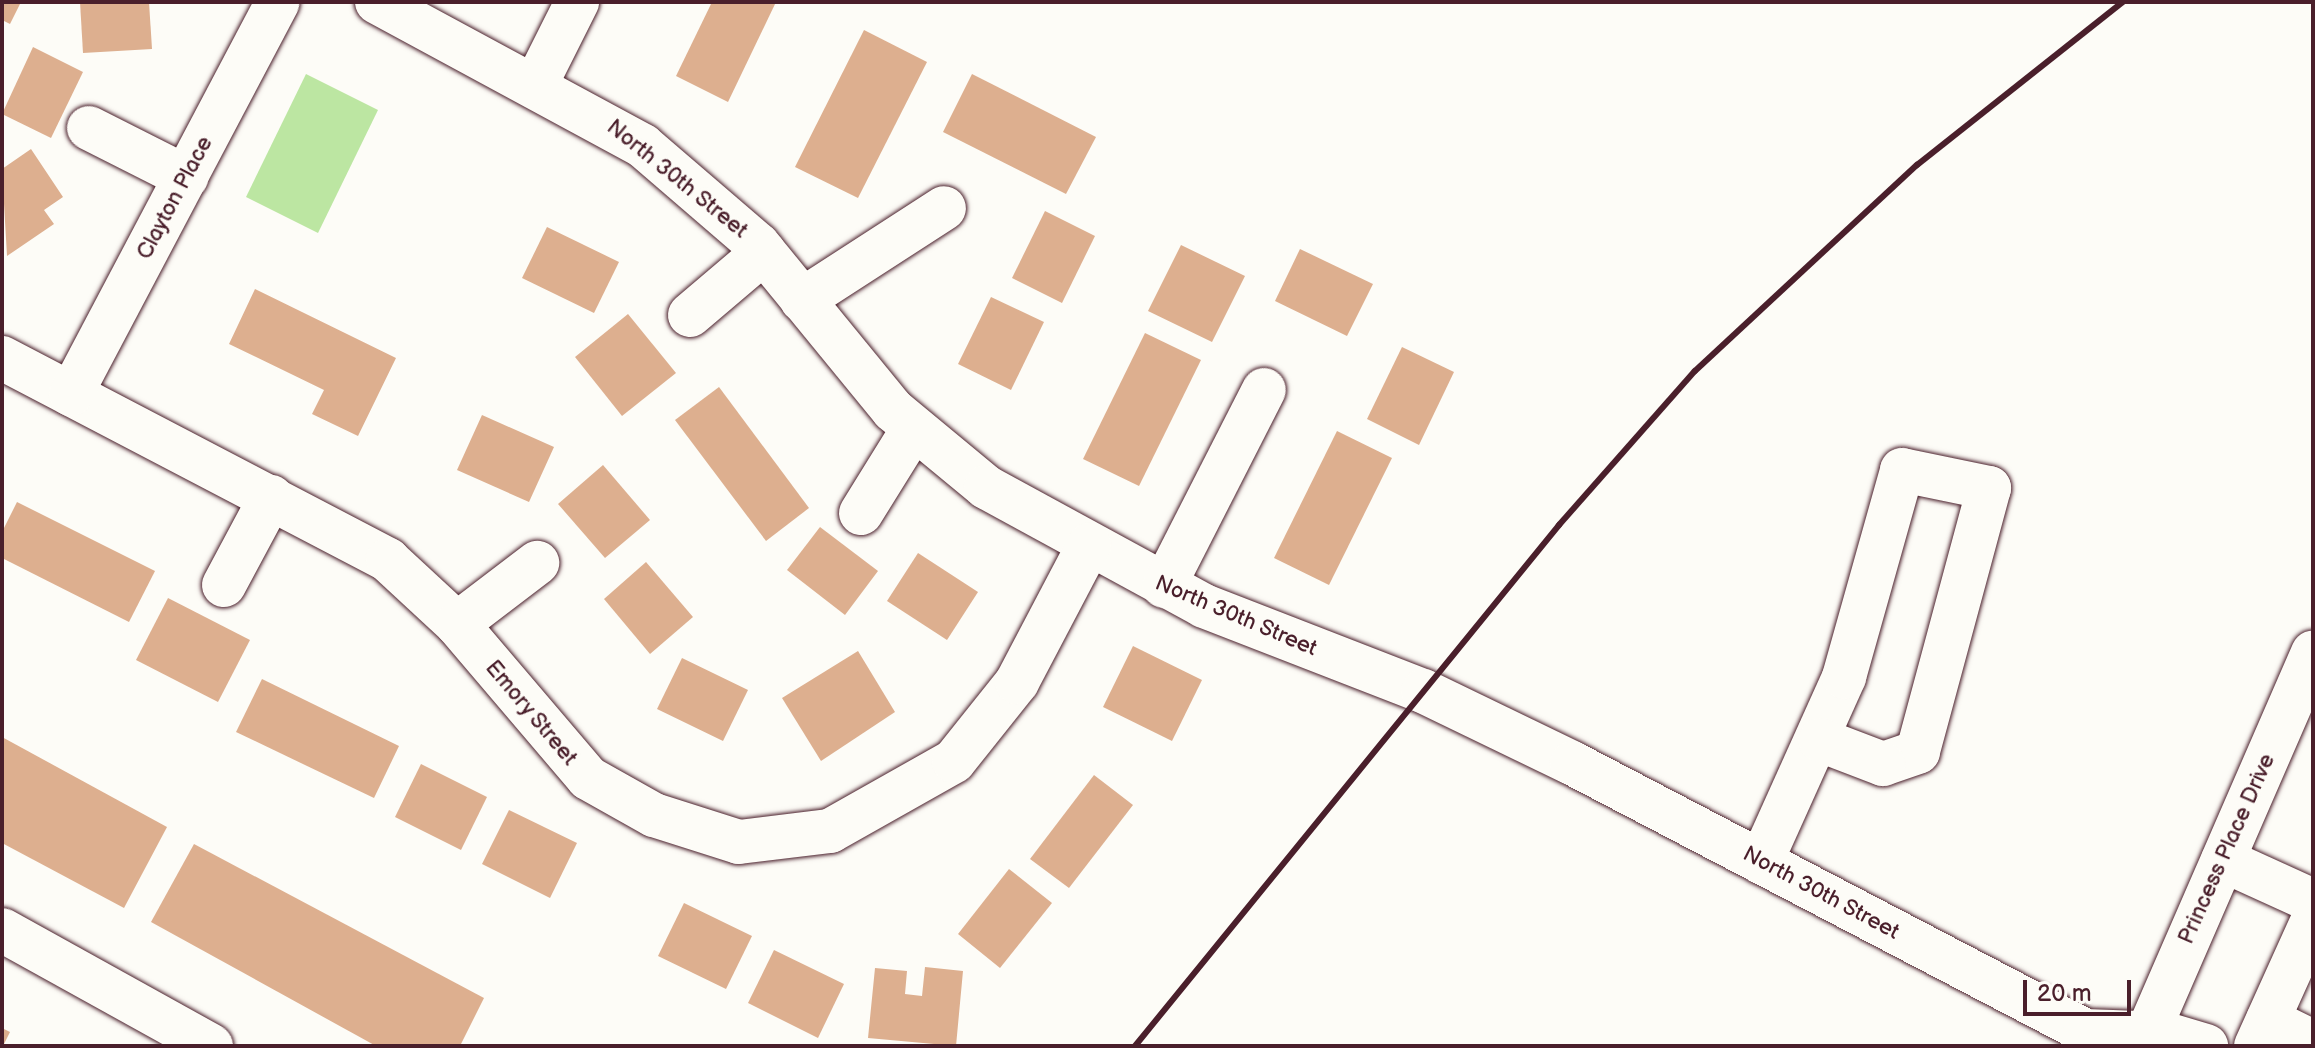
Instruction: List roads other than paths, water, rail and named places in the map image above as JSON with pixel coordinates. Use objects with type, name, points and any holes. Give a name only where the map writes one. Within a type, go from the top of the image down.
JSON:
[{"type":"street","name":"Clayton Place","points":[[71,394],[278,2]]},
{"type":"street","name":"North 30th Street","points":[[377,2],[536,84],[643,146],[764,252],[913,429],[986,487],[1164,586],[1423,691],[2085,1031],[2144,1041],[2206,1046]]},
{"type":"street","points":[[536,84],[577,2]]},
{"type":"street","points":[[89,128],[186,177]]},
{"type":"street","points":[[802,300],[944,208]]},
{"type":"street","points":[[690,315],[764,252]]},
{"type":"street","name":"Emory Street","points":[[2,358],[388,560],[457,624],[569,760],[613,795],[703,834],[791,840],[850,823],[932,777],[972,743],[1017,682],[1089,545]]},
{"type":"street","points":[[1164,586],[1264,390]]},
{"type":"street","points":[[861,513],[913,429]]},
{"type":"street","points":[[1761,862],[1820,740],[1902,470],[1989,488],[1918,752],[1883,764],[1820,740]]},
{"type":"street","points":[[224,585],[271,497]]},
{"type":"street","points":[[457,624],[537,563]]},
{"type":"street","name":"Princess Place Drive","points":[[2144,1041],[2313,653]]},
{"type":"street","points":[[2223,860],[2313,901]]},
{"type":"street","points":[[2313,920],[2262,1033],[2313,1042]]},
{"type":"street","points":[[2,930],[211,1046]]},
{"type":"railway","points":[[1135,1046],[1559,525],[1695,371],[1917,165],[2123,2]]}]
